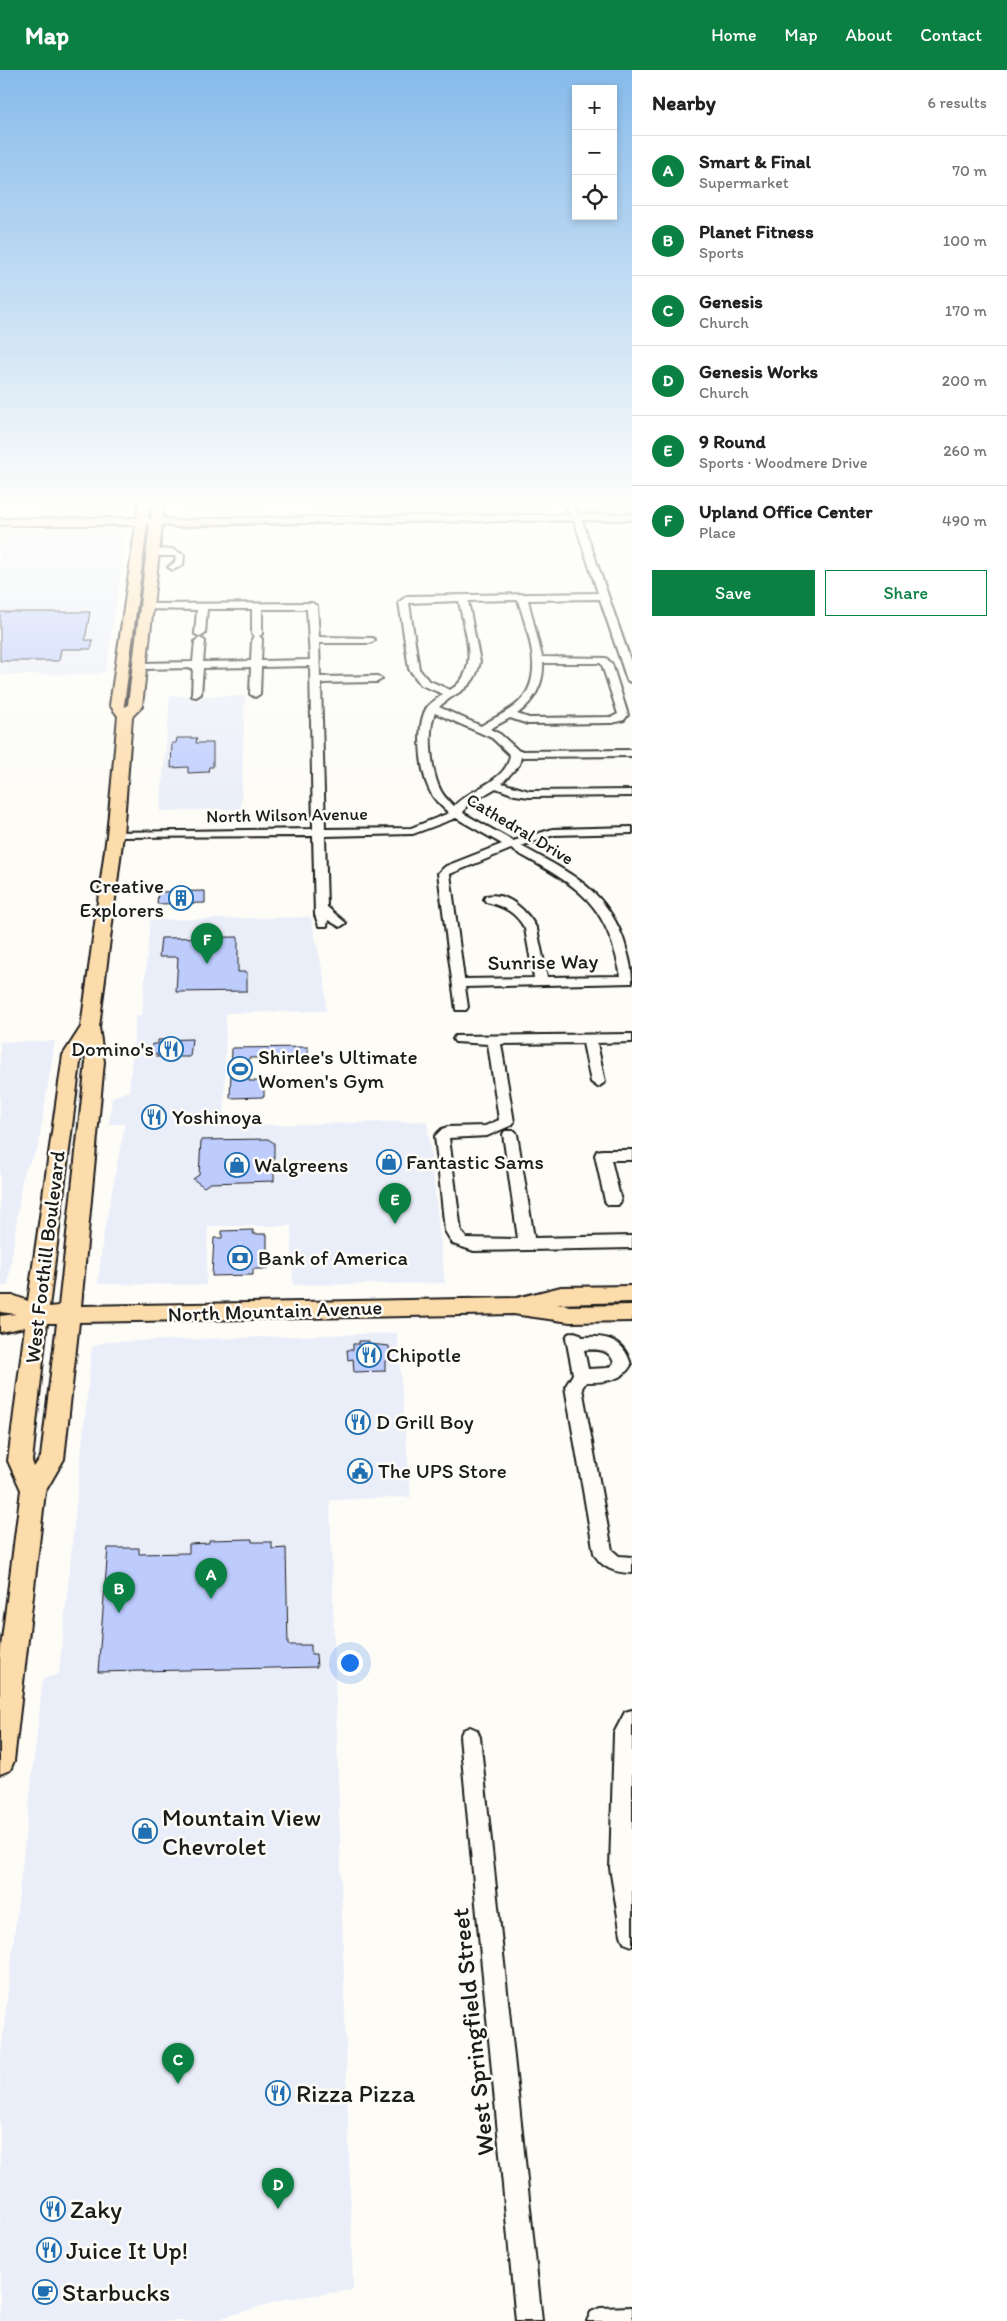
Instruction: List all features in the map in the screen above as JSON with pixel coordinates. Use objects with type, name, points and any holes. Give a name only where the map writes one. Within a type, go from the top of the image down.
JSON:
[{"type":"main road","points":[[125,716],[135,702],[141,666],[147,607],[140,605]]},
{"type":"main road","points":[[130,607],[139,609],[138,627],[144,634]]},
{"type":"main road","name":"West Foothill Boulevard","points":[[0,1761],[33,1490],[52,1459],[69,1315],[95,1062],[90,1027],[115,835],[125,716],[117,706],[130,607]]},
{"type":"main road","points":[[122,677],[129,678],[131,681],[130,697],[135,702]]},
{"type":"main road","name":"West Foothill Boulevard","points":[[33,1490],[20,1461],[52,1193],[72,1055],[90,1027]]},
{"type":"main road","name":"North Mountain Avenue","points":[[513,1306],[561,1295],[632,1294]]},
{"type":"main road","name":"North Mountain Avenue","points":[[0,1304],[16,1304],[38,1315]]},
{"type":"main road","name":"North Mountain Avenue","points":[[0,1324],[13,1323],[38,1315],[513,1306],[570,1314],[632,1313]]},
{"type":"street","points":[[404,605],[414,669],[418,677],[426,684],[452,694]]},
{"type":"street","points":[[432,708],[464,687],[470,679],[475,662],[464,605]]},
{"type":"street","points":[[483,729],[523,704],[533,691],[538,678],[538,660],[524,605]]},
{"type":"street","points":[[607,605],[632,680]]},
{"type":"street","points":[[255,694],[257,606]]},
{"type":"street","points":[[147,607],[312,606],[323,923]]},
{"type":"street","points":[[196,694],[202,607]]},
{"type":"street","points":[[314,640],[370,640]]},
{"type":"street","points":[[508,714],[528,721],[612,720],[623,715],[606,664],[602,660],[538,660]]},
{"type":"street","points":[[141,666],[315,663]]},
{"type":"street","points":[[315,680],[377,679]]},
{"type":"street","points":[[432,708],[496,736],[516,756],[627,755]]},
{"type":"street","name":"Cathedral Drive","points":[[432,708],[425,730],[434,788],[445,804],[457,814],[554,869],[597,901],[610,920],[618,939],[628,980]]},
{"type":"street","points":[[457,814],[459,807],[463,803],[495,784],[515,763],[516,756]]},
{"type":"street","points":[[495,784],[519,793],[529,794],[632,793]]},
{"type":"street","name":"North Wilson Avenue","points":[[115,835],[414,830],[457,814]]},
{"type":"street","points":[[461,1007],[444,874],[450,869],[511,845],[553,832],[632,830]]},
{"type":"street","points":[[490,899],[510,904],[528,922],[541,982]]},
{"type":"street","points":[[321,908],[340,923]]},
{"type":"street","points":[[618,939],[632,939]]},
{"type":"street","name":"Sunrise Way","points":[[458,983],[628,980]]},
{"type":"street","points":[[460,1039],[632,1038]]},
{"type":"street","points":[[589,1039],[598,1082]]},
{"type":"street","points":[[494,1040],[528,1244]]},
{"type":"street","points":[[509,1128],[487,1131],[447,1132],[442,1136],[453,1232],[460,1242],[474,1245],[632,1242]]},
{"type":"street","points":[[613,1201],[602,1155],[632,1155]]},
{"type":"street","points":[[581,1375],[618,1372],[623,1365],[621,1356],[616,1349],[607,1344],[575,1341],[581,1375],[573,1387],[602,1553],[610,1562],[632,1565]]},
{"type":"street","points":[[632,1719],[624,1733],[622,1868],[632,1935]]},
{"type":"street","name":"West Springfield Street","points":[[470,1737],[529,2321]]},
{"type":"street","points":[[600,2321],[632,2320]]},
{"type":"shaded area","points":[[0,605],[116,605],[106,670],[99,674],[0,675]]},
{"type":"shaded area","points":[[170,696],[245,696],[241,809],[160,811]]},
{"type":"shaded area","points":[[311,917],[325,982],[326,1011],[226,1013],[224,1126],[427,1121],[445,1283],[293,1285],[291,1226],[208,1226],[206,1285],[98,1284],[103,1237],[125,1124],[109,1124],[112,1097],[129,1091],[136,1015],[142,1015],[150,920]]},
{"type":"shaded area","points":[[55,1041],[38,1148],[23,1173],[8,1286],[0,1286],[0,1042]]},
{"type":"shaded area","points":[[397,1333],[411,1497],[330,1500],[353,2290],[285,2299],[212,2321],[0,2321],[0,2062],[43,1679],[59,1674],[92,1347],[105,1342]]},
{"type":"building","points":[[0,612],[90,612],[85,640],[93,640],[91,649],[61,649],[59,661],[0,661]]},
{"type":"building","points":[[177,738],[197,738],[196,743],[213,743],[213,767],[209,767],[208,772],[188,773],[188,767],[171,768],[172,743],[176,743]]},
{"type":"building","name":"Creative Explorers","points":[[205,891],[205,903],[157,904],[158,892]]},
{"type":"building","points":[[238,937],[238,972],[247,972],[247,991],[176,992],[178,957],[159,957],[161,938]]},
{"type":"building","name":"Domino's","points":[[192,1039],[190,1057],[157,1057],[157,1054],[151,1054],[152,1044],[158,1044],[158,1040]]},
{"type":"building","name":"Shirlee's Ultimate Women's Gym","points":[[308,1047],[308,1057],[249,1058],[249,1081],[264,1081],[264,1097],[230,1098],[232,1048]]},
{"type":"building","name":"Walgreens","points":[[268,1139],[274,1143],[274,1181],[210,1183],[204,1187],[193,1179],[199,1175],[201,1140]]},
{"type":"building","name":"Bank of America","points":[[253,1230],[253,1234],[267,1234],[267,1269],[253,1269],[253,1275],[212,1276],[214,1238],[222,1238],[222,1231]]},
{"type":"building","name":"Chipotle","points":[[359,1341],[369,1341],[369,1344],[389,1346],[390,1360],[385,1361],[385,1371],[354,1372],[353,1359],[348,1360],[347,1350],[353,1350],[353,1344],[359,1344]]},
{"type":"building","points":[[252,1539],[252,1542],[272,1542],[272,1549],[286,1548],[288,1645],[311,1645],[311,1654],[316,1654],[317,1667],[98,1672],[108,1548],[139,1548],[139,1554],[189,1553],[189,1544],[209,1543],[209,1540]]},
{"type":"place","name":"Creative Explorers","points":[[181,898]]},
{"type":"place","name":"Upland Office Center","points":[[207,964]]},
{"type":"place","name":"Domino's","points":[[171,1049]]},
{"type":"place","name":"Shirlee's Ultimate Women's Gym","points":[[240,1069]]},
{"type":"place","name":"Yoshinoya","points":[[154,1117]]},
{"type":"place","name":"Fantastic Sams","points":[[389,1162]]},
{"type":"place","name":"Walgreens","points":[[237,1165]]},
{"type":"place","name":"9 Round","points":[[395,1224]]},
{"type":"place","name":"Bank of America","points":[[240,1258]]},
{"type":"place","name":"Chipotle","points":[[369,1355]]},
{"type":"place","name":"D Grill Boy","points":[[358,1422]]},
{"type":"place","name":"The UPS Store","points":[[360,1471]]},
{"type":"place","name":"Smart & Final","points":[[211,1599]]},
{"type":"place","name":"Planet Fitness","points":[[119,1613]]},
{"type":"place","name":"Mountain View Chevrolet","points":[[145,1831]]},
{"type":"place","name":"Genesis","points":[[178,2084]]},
{"type":"place","name":"Rizza Pizza","points":[[278,2093]]},
{"type":"place","name":"Zaky","points":[[53,2209]]},
{"type":"place","name":"Genesis Works","points":[[278,2209]]},
{"type":"place","name":"Juice It Up!","points":[[49,2250]]},
{"type":"place","name":"Starbucks","points":[[45,2292]]}]
